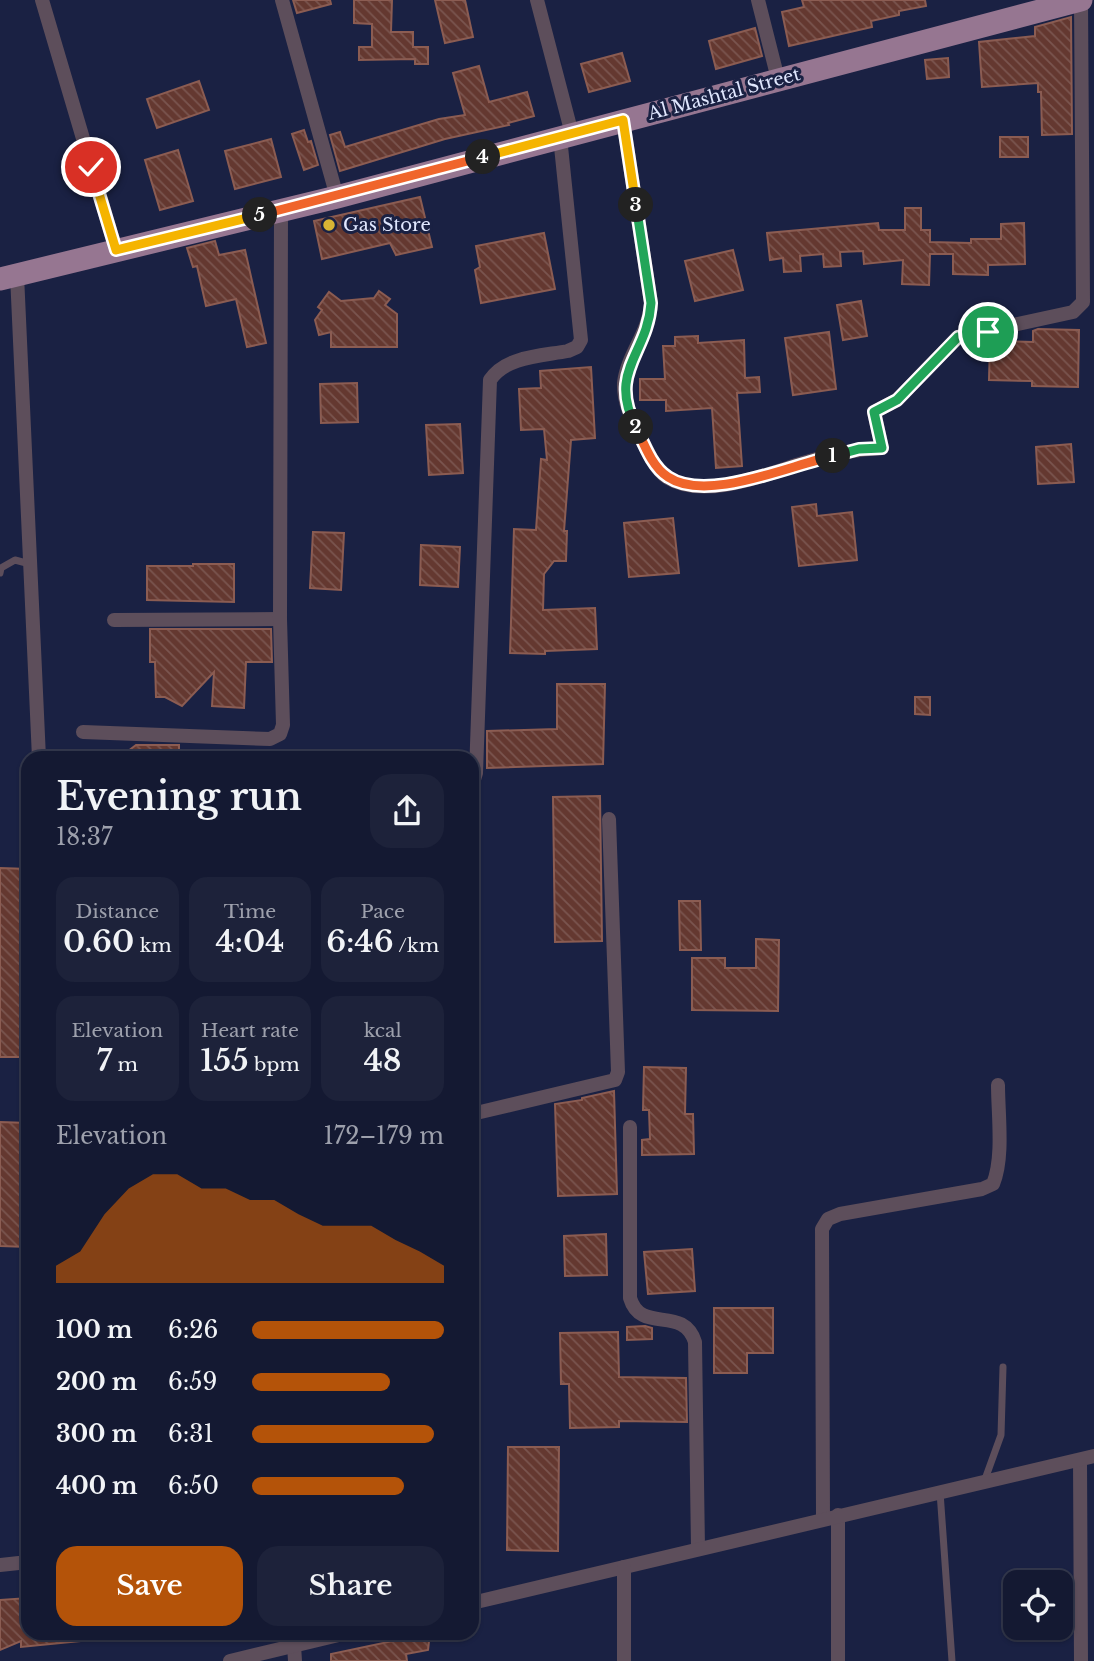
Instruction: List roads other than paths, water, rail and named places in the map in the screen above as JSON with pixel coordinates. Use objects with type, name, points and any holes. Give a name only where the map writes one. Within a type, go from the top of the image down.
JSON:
[{"type":"main road","name":"Al Mashtal Street","points":[[9,277],[337,197],[1081,0]]},
{"type":"street","points":[[42,0],[116,250]]},
{"type":"street","points":[[282,0],[337,197]]},
{"type":"street","points":[[477,751],[490,380],[496,371],[508,363],[568,351],[577,347],[582,340],[566,135],[537,0]]},
{"type":"street","points":[[758,0],[778,79]]},
{"type":"street","points":[[623,120],[651,303],[650,318],[624,383],[632,421],[654,464],[669,478],[689,484],[716,486],[745,482],[806,462],[859,449],[882,448],[874,412],[897,400],[958,337],[1073,312],[1083,302],[1081,0]]},
{"type":"street","points":[[83,732],[270,739],[280,734],[283,725],[280,619],[281,210]]},
{"type":"street","points":[[9,277],[31,564],[39,751]]},
{"type":"street","points":[[114,620],[280,619]]},
{"type":"street","points":[[479,1112],[614,1080],[618,1072],[609,820]]},
{"type":"street","points":[[823,1519],[822,1229],[828,1219],[840,1214],[982,1189],[993,1184],[998,1160],[998,1085]]},
{"type":"street","points":[[630,1127],[630,1298],[633,1309],[644,1317],[682,1323],[691,1331],[695,1342],[698,1549]]},
{"type":"street","points":[[479,1601],[1087,1458],[1081,1661]]},
{"type":"street","points":[[838,1515],[838,1661]]},
{"type":"street","points":[[0,1565],[21,1563]]},
{"type":"street","points":[[624,1567],[624,1661]]},
{"type":"street","points":[[230,1661],[304,1640]]},
{"type":"street","points":[[294,1645],[295,1661]]},
{"type":"lane","points":[[0,573],[1,569],[15,560],[31,564]]},
{"type":"lane","points":[[984,1482],[1001,1435],[1003,1367]]},
{"type":"lane","points":[[940,1492],[952,1661]]},
{"type":"place","name":"Gas Store","points":[[329,225]]}]
